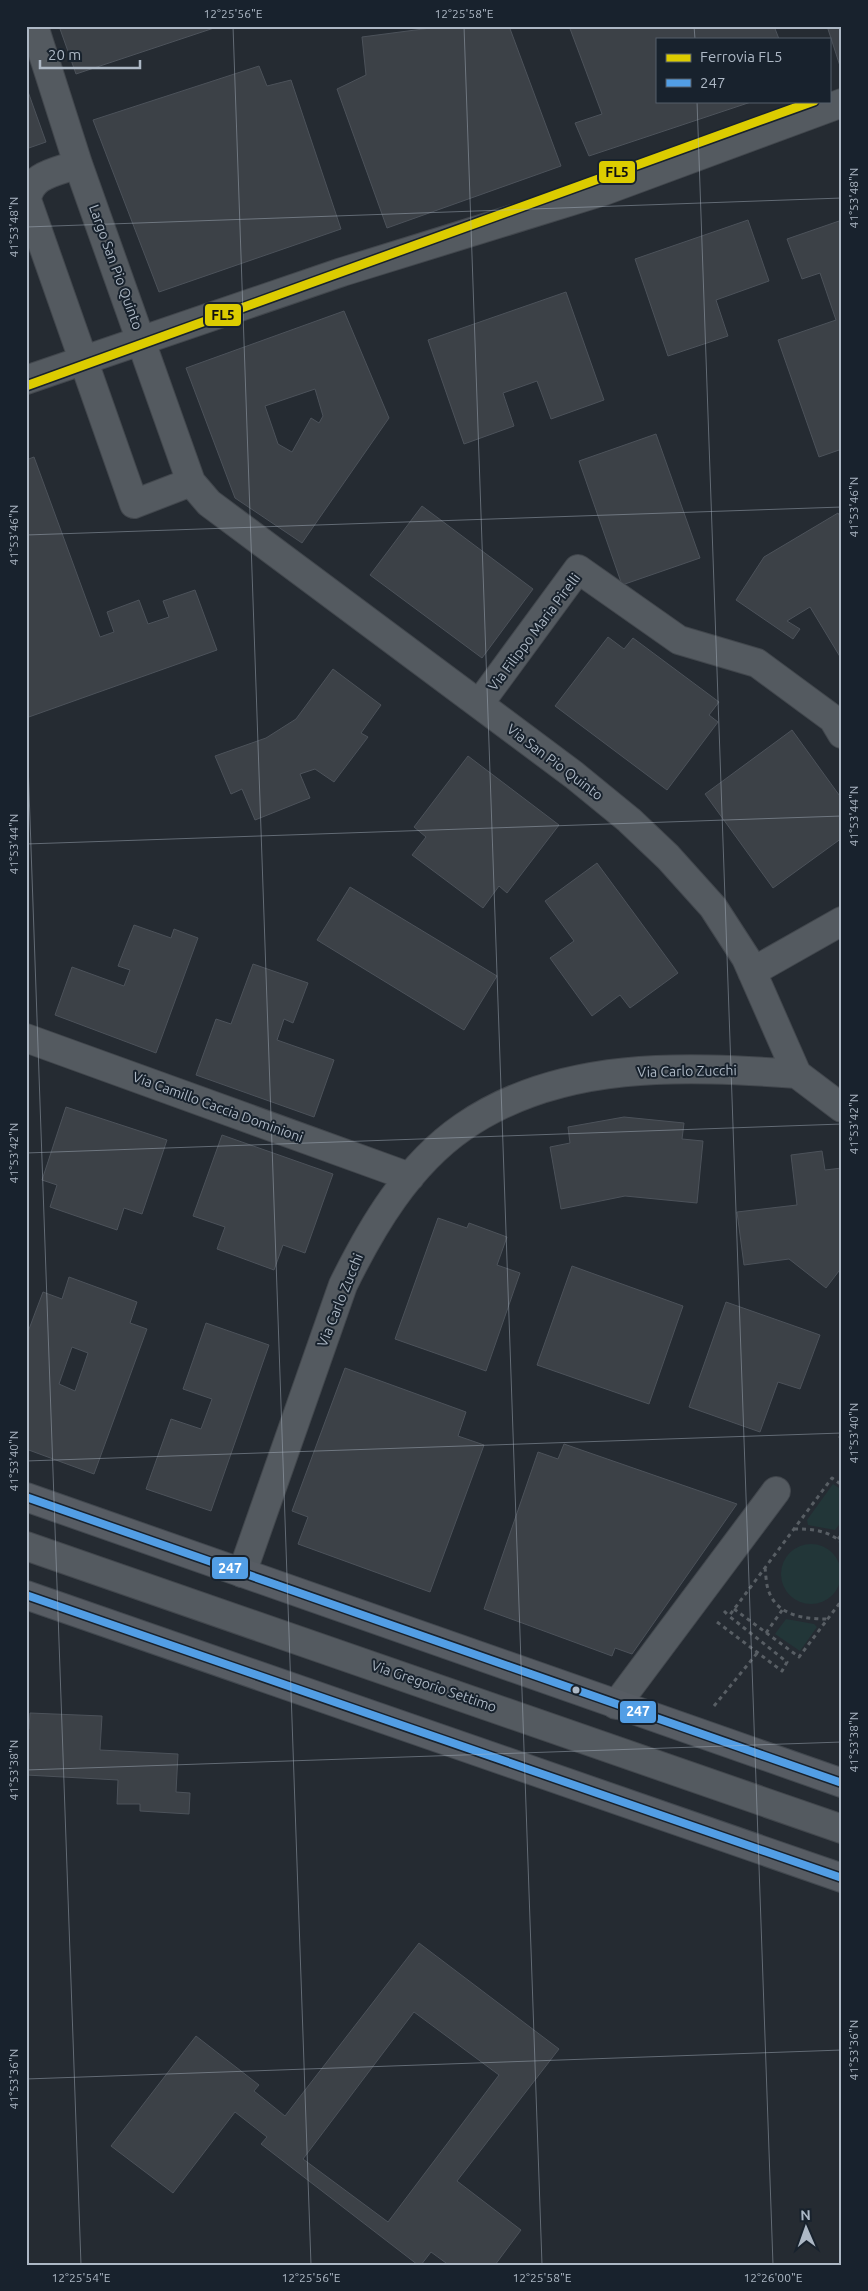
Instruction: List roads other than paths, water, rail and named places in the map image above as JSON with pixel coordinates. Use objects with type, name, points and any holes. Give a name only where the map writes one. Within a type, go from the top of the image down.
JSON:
[{"type":"main road","points":[[26,1498],[842,1783]]},
{"type":"main road","points":[[26,1595],[842,1878]]},
{"type":"street","name":"Largo San Pio Quinto","points":[[34,26],[78,164],[191,482]]},
{"type":"street","points":[[26,380],[342,272],[604,191],[842,102]]},
{"type":"street","points":[[78,164],[35,180],[28,189],[27,200],[134,504],[191,482]]},
{"type":"street","name":"Via San Pio Quinto","points":[[191,482],[209,504],[609,803],[668,857],[717,912],[736,941],[752,972],[796,1074]]},
{"type":"street","name":"Via Filippo Maria Pirelli","points":[[479,704],[578,570],[679,640],[757,663],[833,719],[842,734]]},
{"type":"street","points":[[752,972],[842,921]]},
{"type":"street","name":"Via Camillo Caccia Dominioni","points":[[26,1038],[410,1177]]},
{"type":"street","name":"Via Carlo Zucchi","points":[[242,1573],[344,1285],[361,1249],[379,1219],[410,1177],[442,1144],[476,1118],[510,1100],[555,1084],[622,1072],[665,1068],[708,1068],[796,1074]]},
{"type":"street","points":[[796,1074],[842,1108]]},
{"type":"street","points":[[616,1705],[776,1490]]},
{"type":"street","name":"Via Gregorio Settimo","points":[[26,1546],[842,1829]]},
{"type":"rail line","name":"FL5","points":[[26,386],[811,102]]}]
